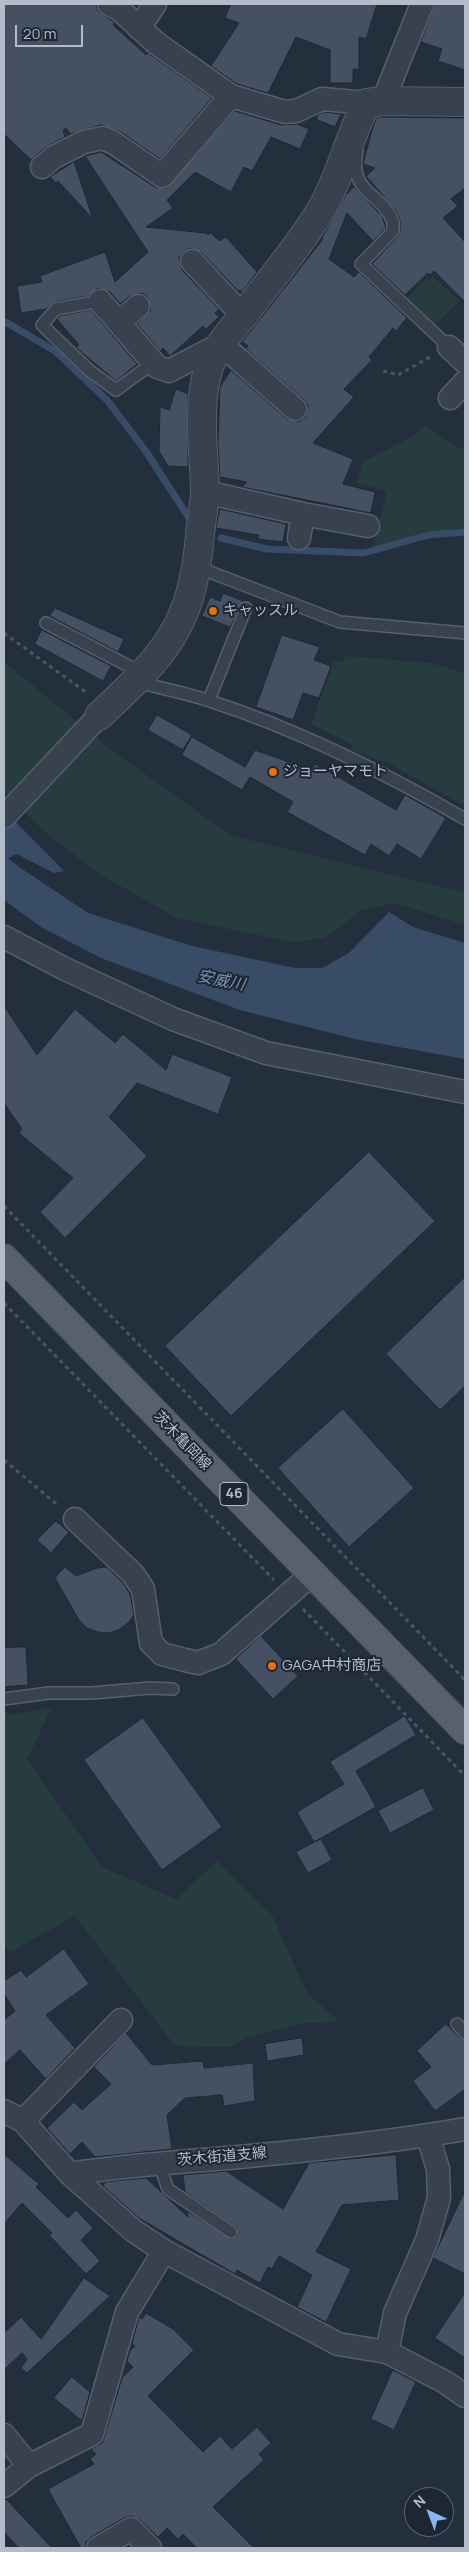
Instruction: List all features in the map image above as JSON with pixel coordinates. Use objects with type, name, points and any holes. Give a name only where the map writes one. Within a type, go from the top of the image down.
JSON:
[{"type":"main road","name":"茨木亀岡線","points":[[4,1258],[465,1730]]},
{"type":"street","points":[[109,4],[156,43],[232,96],[285,112],[296,110],[322,99],[343,99],[368,110],[465,102]]},
{"type":"street","points":[[139,28],[155,4]]},
{"type":"street","points":[[4,817],[104,712],[140,678],[177,629],[192,591],[197,567],[205,492],[202,400],[208,368],[220,344],[296,248],[321,210],[368,110],[422,4]]},
{"type":"street","points":[[42,167],[54,157],[84,142],[102,138],[114,142],[162,176],[232,96]]},
{"type":"street","points":[[192,261],[242,316]]},
{"type":"street","points":[[100,301],[157,367],[169,371],[220,344]]},
{"type":"street","points":[[119,323],[138,306]]},
{"type":"street","points":[[220,344],[295,409]]},
{"type":"street","points":[[449,347],[465,362]]},
{"type":"street","points":[[450,398],[465,382]]},
{"type":"street","points":[[205,492],[303,514],[368,526]]},
{"type":"street","points":[[299,538],[303,514]]},
{"type":"street","points":[[4,937],[63,968],[173,1019],[266,1053],[465,1092]]},
{"type":"street","points":[[74,1519],[133,1574],[143,1590],[151,1643],[162,1654],[198,1663],[221,1654],[312,1574]]},
{"type":"street","points":[[120,2020],[13,2116],[70,2174],[134,2231],[164,2251],[338,2344],[387,2352],[445,2382],[465,2396]]},
{"type":"street","name":"茨木街道支線","points":[[70,2174],[159,2163],[240,2157],[428,2136],[465,2130]]},
{"type":"street","points":[[387,2352],[394,2313],[427,2240],[439,2198],[438,2169],[428,2136]]},
{"type":"street","points":[[4,2486],[29,2466],[92,2434],[127,2312],[164,2251]]},
{"type":"street","points":[[4,2435],[29,2466]]},
{"type":"street","points":[[98,2548],[131,2529],[150,2548]]},
{"type":"lane","points":[[368,110],[356,156],[358,180],[394,222],[392,231],[361,264],[449,347]]},
{"type":"lane","points":[[100,301],[56,310],[42,325],[90,371],[116,390],[153,363]]},
{"type":"lane","points":[[197,567],[340,622],[465,634]]},
{"type":"lane","points":[[209,700],[246,608]]},
{"type":"lane","points":[[46,623],[140,678],[209,700],[294,734],[404,784],[465,819]]},
{"type":"lane","points":[[4,1699],[49,1693],[92,1693],[150,1688],[173,1689]]},
{"type":"lane","points":[[159,2163],[168,2189],[230,2232]]},
{"type":"path","points":[[383,371],[398,375],[449,347]]},
{"type":"path","points":[[4,633],[104,712]]},
{"type":"path","points":[[4,1206],[465,1680]]},
{"type":"path","points":[[4,1303],[465,1776]]},
{"type":"path","points":[[4,1460],[74,1519]]},
{"type":"green space","points":[[433,276],[459,301],[434,326],[406,299],[427,278],[429,280]]},
{"type":"green space","points":[[425,425],[450,443],[465,450],[465,528],[427,533],[373,547],[387,491],[357,483],[363,462],[410,438]]},
{"type":"green space","points":[[346,656],[431,663],[465,673],[465,806],[386,762],[351,751],[353,745],[311,724],[334,661],[344,661]]},
{"type":"green space","points":[[4,662],[113,751],[230,835],[465,893],[465,925],[395,903],[362,910],[325,938],[291,942],[177,918],[99,874],[44,831],[4,792]]},
{"type":"green space","points":[[52,1707],[27,1759],[102,1867],[176,1899],[217,1861],[272,1915],[304,1987],[310,1996],[337,2019],[337,2022],[304,2023],[248,2037],[229,2047],[175,2046],[75,1916],[10,1952],[4,1944],[4,1712],[14,1715]]},
{"type":"water","name":"安威川","points":[[4,810],[64,871],[54,873],[17,854],[8,858],[19,867],[88,913],[192,946],[295,968],[322,968],[349,953],[389,912],[413,927],[465,943],[465,1059],[355,1039],[240,1010],[101,958],[41,927],[4,900]]},
{"type":"building","points":[[4,4],[96,4],[98,11],[115,23],[113,25],[146,55],[148,53],[212,98],[160,159],[121,132],[101,125],[70,134],[66,128],[63,130],[65,137],[46,147],[31,160],[4,134]]},
{"type":"building","points":[[231,4],[377,4],[366,39],[359,37],[359,69],[353,69],[353,83],[330,83],[330,50],[296,37],[268,93],[237,84],[211,66],[239,23],[225,18]]},
{"type":"building","points":[[435,4],[465,4],[465,70],[438,61],[442,49],[421,42]]},
{"type":"building","points":[[235,111],[281,125],[297,124],[309,129],[300,149],[271,137],[252,171],[244,167],[231,192],[195,172],[167,200],[173,208],[146,227],[206,233],[208,235],[211,233],[219,241],[226,237],[257,272],[242,292],[238,291],[201,252],[190,248],[183,252],[179,258],[182,270],[219,309],[215,313],[219,317],[206,329],[203,326],[170,356],[163,348],[160,351],[137,324],[151,310],[148,298],[142,293],[130,296],[120,304],[110,292],[98,288],[88,296],[55,302],[46,309],[21,313],[17,286],[42,282],[40,276],[105,252],[115,282],[148,252],[85,156],[101,152],[155,187],[166,188]]},
{"type":"building","points":[[324,112],[341,114],[335,127],[316,119],[318,115]]},
{"type":"building","points":[[377,117],[465,118],[465,188],[451,199],[458,206],[443,218],[465,242],[465,302],[434,271],[430,275],[428,273],[405,295],[372,264],[398,236],[400,231],[400,219],[394,208],[366,176],[375,168],[363,164]]},
{"type":"building","points":[[74,162],[93,219],[58,181],[56,183],[50,177]]},
{"type":"building","points":[[354,187],[382,216],[386,228],[373,241],[347,213],[329,259],[354,277],[359,272],[407,318],[396,331],[393,328],[369,357],[372,360],[344,389],[354,397],[313,443],[353,459],[343,484],[375,492],[371,513],[242,487],[247,482],[220,477],[218,444],[220,387],[231,370],[287,419],[299,422],[305,417],[308,405],[304,400],[246,349],[248,346],[242,342],[323,239],[346,195]]},
{"type":"building","points":[[91,310],[137,364],[116,381],[76,347],[79,345],[57,319],[60,316]]},
{"type":"building","points":[[176,389],[188,394],[188,467],[168,466],[159,451],[160,407],[169,410]]},
{"type":"building","points":[[220,509],[286,524],[283,542],[258,539],[259,535],[216,528]]},
{"type":"building","points":[[223,593],[243,601],[230,627],[202,616],[210,597],[220,601]]},
{"type":"building","points":[[55,608],[124,639],[118,652],[50,616]]},
{"type":"building","points":[[42,630],[111,666],[103,681],[35,644]]},
{"type":"building","points":[[282,635],[320,647],[314,660],[331,666],[319,698],[303,693],[293,720],[256,707]]},
{"type":"building","points":[[157,715],[192,735],[183,750],[148,730]]},
{"type":"building","points":[[192,737],[245,767],[255,750],[311,770],[315,764],[396,810],[405,795],[446,818],[421,859],[397,844],[389,856],[371,844],[365,855],[287,812],[293,802],[250,777],[242,790],[182,755]]},
{"type":"building","points":[[4,1006],[37,1055],[75,1009],[115,1043],[123,1034],[166,1070],[172,1054],[232,1077],[218,1114],[137,1083],[109,1117],[147,1156],[65,1238],[40,1212],[73,1178],[19,1133],[22,1129],[4,1103]]},
{"type":"building","points":[[369,1152],[435,1221],[231,1416],[165,1346]]},
{"type":"building","points":[[465,1277],[465,1386],[440,1410],[386,1354]]},
{"type":"building","points":[[343,1409],[414,1488],[349,1547],[278,1468]]},
{"type":"building","points":[[56,1521],[69,1532],[51,1553],[37,1540]]},
{"type":"building","points":[[65,1567],[76,1576],[97,1568],[107,1567],[123,1583],[130,1594],[134,1615],[129,1622],[120,1629],[109,1633],[87,1628],[79,1620],[55,1578]]},
{"type":"building","points":[[261,1636],[298,1676],[273,1699],[236,1659]]},
{"type":"building","points":[[26,1647],[28,1685],[4,1687],[4,1648]]},
{"type":"building","points":[[405,1716],[416,1735],[356,1771],[376,1807],[314,1842],[297,1812],[344,1784],[330,1762]]},
{"type":"building","points":[[143,1718],[222,1827],[162,1870],[84,1760]]},
{"type":"building","points":[[423,1788],[434,1810],[390,1833],[378,1811]]},
{"type":"building","points":[[321,1839],[332,1860],[308,1873],[296,1852]]},
{"type":"building","points":[[64,1949],[89,1984],[46,2015],[75,2048],[46,2079],[20,2050],[4,2064],[4,2020],[15,2011],[4,1994],[4,1981],[21,1970],[26,1977]]},
{"type":"building","points":[[446,2024],[460,2038],[465,2040],[465,2089],[435,2111],[413,2081],[431,2067],[417,2051]]},
{"type":"building","points":[[126,2033],[152,2065],[203,2061],[204,2068],[253,2063],[255,2101],[224,2106],[222,2095],[185,2098],[167,2115],[172,2149],[95,2157],[82,2142],[70,2154],[47,2128],[74,2102],[82,2110],[111,2084],[94,2067]]},
{"type":"building","points":[[302,2038],[304,2055],[267,2061],[265,2044]]},
{"type":"building","points":[[4,2154],[39,2184],[36,2187],[68,2218],[76,2210],[93,2228],[81,2240],[100,2261],[86,2274],[49,2235],[52,2233],[22,2203],[4,2224]]},
{"type":"building","points":[[396,2155],[399,2200],[342,2205],[316,2252],[351,2269],[326,2322],[297,2307],[312,2275],[279,2256],[272,2269],[268,2267],[260,2283],[237,2270],[235,2274],[139,2218],[103,2186],[105,2182],[146,2178],[188,2217],[187,2211],[231,2239],[237,2236],[237,2228],[185,2192],[183,2175],[226,2171],[283,2209],[309,2163]]},
{"type":"building","points":[[465,2191],[465,2274],[433,2258]]},
{"type":"building","points":[[84,2278],[110,2296],[27,2373],[21,2368],[27,2359],[22,2353],[4,2370],[4,2333],[21,2317],[41,2339]]},
{"type":"building","points":[[465,2293],[465,2358],[435,2338]]},
{"type":"building","points":[[146,2313],[173,2329],[194,2350],[148,2396],[203,2452],[220,2436],[232,2449],[257,2427],[271,2443],[259,2454],[264,2460],[213,2507],[254,2548],[197,2548],[183,2534],[178,2539],[167,2528],[158,2537],[140,2520],[132,2516],[124,2518],[91,2537],[86,2542],[85,2548],[81,2548],[48,2489],[94,2464],[90,2459],[96,2454],[91,2449],[102,2443],[122,2378],[133,2367],[127,2361],[130,2351],[135,2346],[132,2344],[139,2317],[142,2319]]},
{"type":"building","points":[[393,2370],[416,2382],[394,2430],[371,2419]]},
{"type":"building","points":[[72,2377],[90,2392],[82,2421],[54,2398]]},
{"type":"building","points":[[4,2499],[52,2548],[19,2548],[4,2532]]},
{"type":"waterway","points":[[4,321],[55,351],[107,400],[145,450],[193,524]]},
{"type":"waterway","points":[[221,538],[267,549],[364,553],[428,535],[465,532]]},
{"type":"place","name":"キャッスル","points":[[213,611]]},
{"type":"place","name":"ジョーヤマモト","points":[[273,772]]},
{"type":"place","name":"GAGA中村商店","points":[[272,1666]]}]
